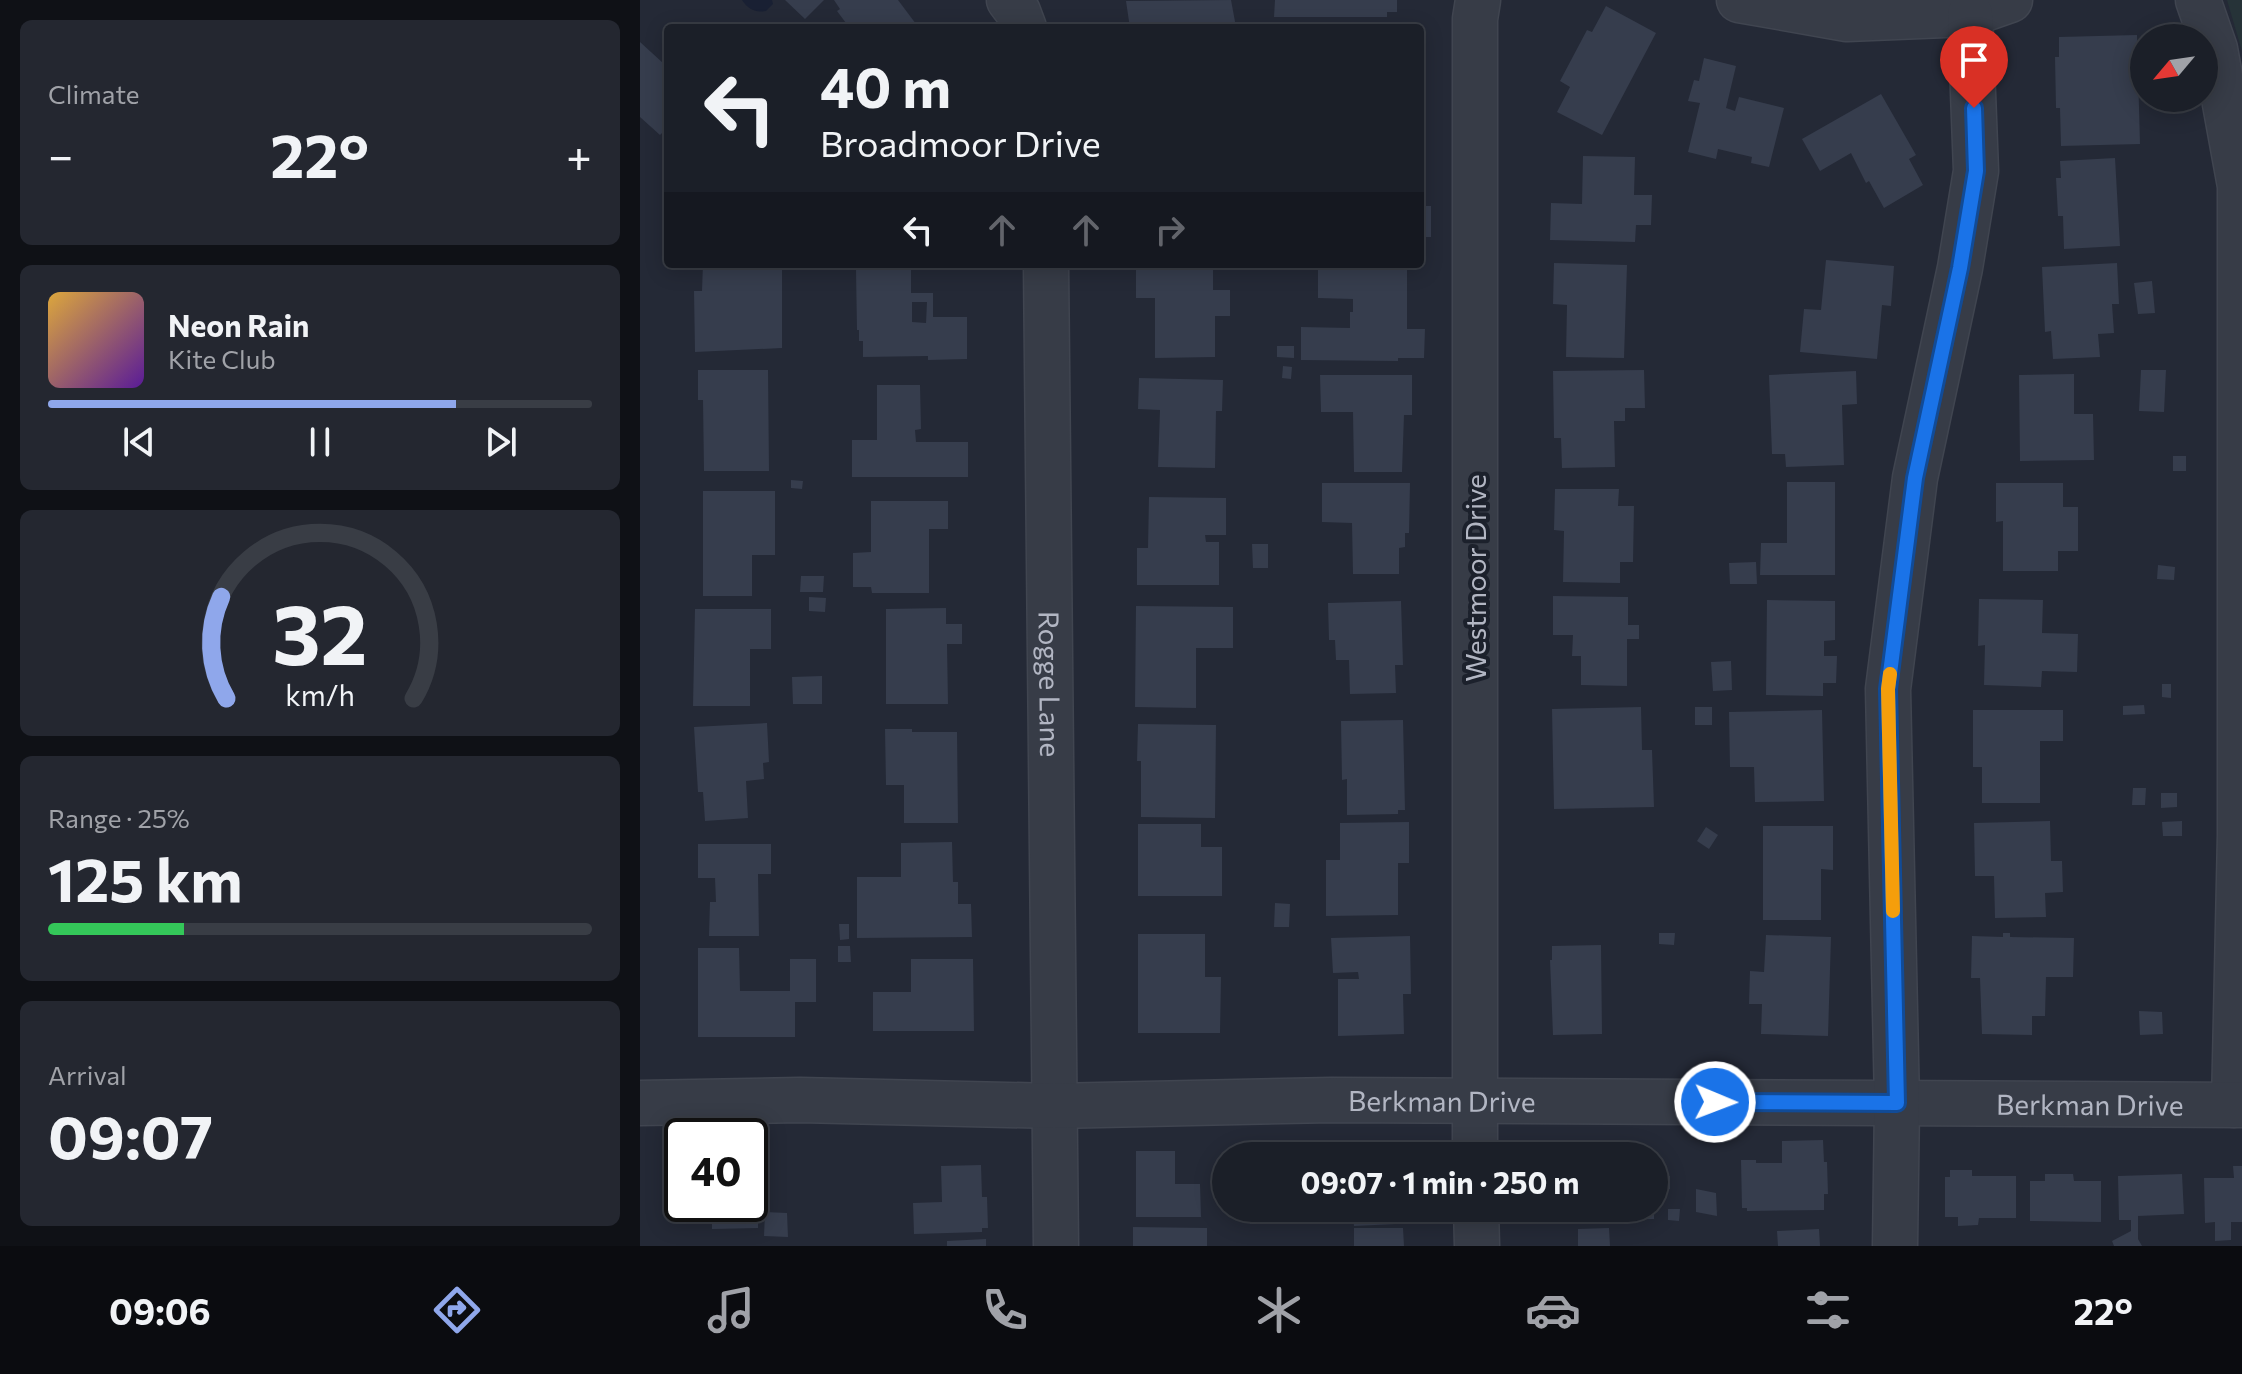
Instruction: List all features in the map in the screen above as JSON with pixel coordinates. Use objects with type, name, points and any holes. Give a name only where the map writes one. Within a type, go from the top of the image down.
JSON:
[{"type":"street","points":[[1009,0],[1022,24]]},
{"type":"street","name":"Westmoor Drive","points":[[1475,1142],[1475,19],[1478,0]]},
{"type":"street","points":[[1739,0],[1847,19],[1990,7],[1976,171],[1960,268],[1915,478],[1888,689],[1897,1103],[1895,1246]]},
{"type":"street","points":[[2198,0],[2215,49],[2240,186],[2238,1105]]},
{"type":"street","name":"Rogge Lane","points":[[1046,268],[1056,1246]]},
{"type":"street","name":"Berkman Drive","points":[[640,1103],[800,1100],[1054,1106],[1474,1101],[2238,1105]]},
{"type":"street","points":[[1476,1222],[1477,1246]]},
{"type":"shaded area","points":[[2227,0],[2242,0],[2242,51]]},
{"type":"water","points":[[742,0],[772,0],[773,4],[766,11],[758,11],[749,8]]},
{"type":"building","points":[[785,0],[824,0],[805,19]]},
{"type":"building","points":[[834,0],[898,0],[916,24],[845,24],[837,11],[840,9]]},
{"type":"building","points":[[1231,0],[1235,24],[1129,24],[1126,1]]},
{"type":"building","points":[[1275,0],[1397,0],[1397,12],[1387,12],[1387,17],[1274,17]]},
{"type":"building","points":[[1606,6],[1656,33],[1602,135],[1557,112],[1570,87],[1560,81],[1587,30],[1592,32]]},
{"type":"building","points":[[2130,35],[2130,112],[2139,112],[2140,144],[2061,146],[2060,108],[2056,108],[2055,57],[2059,57],[2059,37]]},
{"type":"building","points":[[640,42],[664,62],[664,131],[660,135],[640,117]]},
{"type":"building","points":[[1704,58],[1736,66],[1726,108],[1735,111],[1739,97],[1784,108],[1769,167],[1751,163],[1752,157],[1718,149],[1716,159],[1688,152],[1700,103],[1688,101],[1694,80],[1699,81]]},
{"type":"building","points":[[1881,94],[1916,155],[1909,159],[1923,185],[1884,208],[1869,181],[1866,183],[1851,153],[1820,171],[1802,139]]},
{"type":"building","points":[[1583,156],[1635,157],[1634,195],[1652,195],[1651,225],[1636,225],[1635,242],[1550,240],[1551,203],[1582,204]]},
{"type":"building","points":[[2115,158],[2120,246],[2064,249],[2063,216],[2058,216],[2056,178],[2061,178],[2060,161]]},
{"type":"building","points":[[1424,206],[1431,206],[1431,237],[1424,237]]},
{"type":"building","points":[[1826,260],[1894,266],[1891,306],[1882,305],[1877,359],[1800,352],[1804,309],[1821,310]]},
{"type":"building","points":[[1554,263],[1627,265],[1624,358],[1566,357],[1567,305],[1553,304]]},
{"type":"building","points":[[2117,263],[2119,304],[2112,304],[2114,333],[2098,334],[2100,357],[2053,359],[2051,331],[2045,332],[2042,267]]},
{"type":"building","points":[[703,268],[782,268],[782,348],[695,352],[694,291],[702,291]]},
{"type":"building","points":[[911,268],[911,293],[933,293],[933,317],[967,317],[967,359],[863,357],[863,341],[859,341],[857,330],[856,270]],"holes":[[[912,302],[927,302],[926,323],[912,322]]]},
{"type":"building","points":[[1136,268],[1213,268],[1213,290],[1230,290],[1230,316],[1215,316],[1215,357],[1155,358],[1155,298],[1136,298]]},
{"type":"building","points":[[1318,268],[1407,268],[1407,329],[1425,329],[1424,358],[1398,358],[1398,361],[1301,360],[1301,327],[1350,328],[1353,299],[1318,298]]},
{"type":"building","points":[[2152,281],[2155,313],[2138,314],[2134,283]]},
{"type":"building","points":[[1277,346],[1294,346],[1294,358],[1277,357]]},
{"type":"building","points":[[1283,366],[1292,367],[1291,379],[1282,378]]},
{"type":"building","points":[[698,370],[768,370],[769,471],[704,471],[703,400],[698,400]]},
{"type":"building","points":[[1644,370],[1645,408],[1625,408],[1625,421],[1614,421],[1615,467],[1562,468],[1561,438],[1554,438],[1553,371]]},
{"type":"building","points":[[2141,370],[2166,370],[2164,412],[2139,411]]},
{"type":"building","points":[[1856,371],[1857,404],[1842,405],[1844,465],[1786,467],[1785,454],[1772,454],[1769,375]]},
{"type":"building","points":[[2074,374],[2074,414],[2093,414],[2094,460],[2020,461],[2019,375]]},
{"type":"building","points":[[1320,375],[1412,375],[1412,415],[1404,415],[1402,472],[1354,472],[1353,412],[1321,412]]},
{"type":"building","points":[[1139,378],[1223,380],[1222,411],[1216,411],[1215,468],[1158,467],[1160,410],[1138,409]]},
{"type":"building","points":[[877,385],[920,385],[921,429],[915,430],[916,442],[968,442],[968,477],[852,477],[852,440],[877,440]]},
{"type":"building","points":[[2173,456],[2186,456],[2186,471],[2173,471]]},
{"type":"building","points":[[791,480],[803,481],[802,489],[791,488]]},
{"type":"building","points":[[1787,482],[1835,482],[1835,575],[1760,575],[1761,543],[1787,543]]},
{"type":"building","points":[[1322,483],[1410,483],[1409,533],[1405,533],[1405,547],[1399,548],[1399,574],[1353,574],[1352,523],[1322,522]]},
{"type":"building","points":[[1996,483],[2063,483],[2063,507],[2078,507],[2078,551],[2058,551],[2058,571],[2003,571],[2003,521],[1996,522]]},
{"type":"building","points":[[1555,489],[1619,489],[1618,506],[1634,506],[1633,562],[1620,562],[1620,583],[1563,582],[1564,531],[1554,530]]},
{"type":"building","points":[[703,491],[775,491],[775,555],[752,555],[752,596],[703,596]]},
{"type":"building","points":[[1149,497],[1226,498],[1226,535],[1205,535],[1206,542],[1219,542],[1219,585],[1137,585],[1137,548],[1148,548]]},
{"type":"building","points":[[871,501],[948,501],[948,529],[929,529],[929,593],[872,593],[871,587],[853,587],[853,553],[871,552]]},
{"type":"building","points":[[1252,544],[1268,544],[1268,568],[1253,568]]},
{"type":"building","points":[[1756,562],[1757,584],[1730,584],[1729,563]]},
{"type":"building","points":[[2158,565],[2175,567],[2174,580],[2157,579]]},
{"type":"building","points":[[801,576],[824,576],[823,592],[800,592]]},
{"type":"building","points":[[1553,596],[1628,597],[1628,625],[1639,625],[1639,639],[1627,639],[1627,686],[1581,685],[1581,656],[1572,656],[1573,635],[1553,635]]},
{"type":"building","points":[[809,597],[826,598],[825,612],[809,611]]},
{"type":"building","points":[[1979,599],[2043,600],[2042,633],[2078,634],[2077,672],[2042,671],[2041,687],[1984,685],[1985,645],[1978,646]]},
{"type":"building","points":[[1767,600],[1835,601],[1835,640],[1824,641],[1824,656],[1837,656],[1836,683],[1823,683],[1823,696],[1766,695]]},
{"type":"building","points":[[1401,601],[1403,665],[1395,665],[1396,693],[1350,694],[1349,660],[1336,660],[1335,640],[1329,640],[1328,603]]},
{"type":"building","points":[[1136,606],[1233,607],[1233,648],[1196,648],[1196,708],[1135,707]]},
{"type":"building","points":[[946,608],[946,624],[962,624],[962,644],[947,644],[948,704],[886,704],[886,609]]},
{"type":"building","points":[[695,609],[771,609],[771,649],[750,649],[750,706],[693,706]]},
{"type":"building","points":[[1731,661],[1732,690],[1713,691],[1711,662]]},
{"type":"building","points":[[822,676],[822,704],[793,704],[792,677]]},
{"type":"building","points":[[2162,684],[2171,684],[2171,698],[2162,697]]},
{"type":"building","points":[[2144,705],[2145,714],[2123,715],[2123,706]]},
{"type":"building","points":[[1641,707],[1642,750],[1652,750],[1654,807],[1554,809],[1552,709]]},
{"type":"building","points":[[1695,707],[1712,707],[1712,725],[1695,725]]},
{"type":"building","points":[[1822,710],[1824,801],[1755,802],[1754,767],[1730,767],[1729,712]]},
{"type":"building","points":[[1973,710],[2063,710],[2063,741],[2040,741],[2040,803],[1982,803],[1982,767],[1973,767]]},
{"type":"building","points":[[1403,720],[1405,810],[1398,810],[1398,814],[1347,815],[1347,779],[1342,780],[1341,721]]},
{"type":"building","points":[[767,723],[769,762],[763,763],[764,779],[746,781],[748,818],[705,821],[703,792],[698,792],[694,727]]},
{"type":"building","points":[[1138,724],[1216,725],[1215,818],[1141,817]]},
{"type":"building","points":[[885,729],[957,732],[958,823],[904,823],[904,785],[886,785]]},
{"type":"building","points":[[2133,788],[2146,788],[2145,805],[2132,805]]},
{"type":"building","points":[[2161,793],[2177,793],[2177,807],[2161,808]]},
{"type":"building","points":[[2050,821],[2051,861],[2062,861],[2063,892],[2045,893],[2046,917],[1995,918],[1994,876],[1975,876],[1974,823]]},
{"type":"building","points":[[2182,821],[2182,836],[2163,836],[2162,822]]},
{"type":"building","points":[[1409,822],[1409,863],[1398,863],[1398,915],[1326,916],[1326,860],[1340,860],[1340,823]]},
{"type":"building","points":[[1138,824],[1201,824],[1201,847],[1222,847],[1222,896],[1138,896]]},
{"type":"building","points":[[1763,826],[1833,826],[1833,870],[1821,869],[1821,920],[1763,920]]},
{"type":"building","points":[[1706,827],[1718,835],[1709,849],[1697,841]]},
{"type":"building","points":[[952,842],[953,882],[958,882],[958,904],[971,904],[972,937],[857,938],[857,877],[901,877],[901,843]]},
{"type":"building","points":[[698,844],[771,844],[771,874],[758,874],[759,936],[709,936],[710,902],[716,902],[715,878],[698,878]]},
{"type":"building","points":[[1275,903],[1290,904],[1289,927],[1274,927]]},
{"type":"building","points":[[839,924],[849,924],[849,939],[840,940]]},
{"type":"building","points":[[1659,933],[1675,933],[1674,945],[1659,944]]},
{"type":"building","points":[[2003,933],[2010,933],[2010,937],[2074,938],[2073,977],[2046,977],[2045,1016],[2032,1016],[2032,1035],[1982,1034],[1980,978],[1971,978],[1972,936],[2003,937]]},
{"type":"building","points":[[1138,934],[1205,934],[1205,977],[1221,977],[1220,1033],[1138,1033]]},
{"type":"building","points":[[1766,935],[1831,937],[1828,1036],[1761,1034],[1762,1004],[1749,1004],[1750,971],[1764,972]]},
{"type":"building","points":[[1410,936],[1411,994],[1403,994],[1404,1034],[1338,1036],[1338,979],[1359,979],[1358,972],[1333,973],[1331,938]]},
{"type":"building","points":[[1601,945],[1602,1034],[1553,1035],[1552,946]]},
{"type":"building","points":[[838,946],[850,946],[851,962],[838,962]]},
{"type":"building","points":[[698,948],[739,948],[740,991],[790,991],[790,959],[816,959],[816,1002],[795,1002],[795,1037],[698,1037]]},
{"type":"building","points":[[911,959],[973,959],[974,1031],[873,1031],[873,992],[911,992]]},
{"type":"building","points":[[2139,1011],[2162,1012],[2163,1034],[2140,1035]]},
{"type":"building","points":[[1823,1140],[1828,1194],[1824,1194],[1824,1210],[1747,1211],[1747,1208],[1742,1208],[1741,1160],[1782,1163],[1782,1141]]},
{"type":"building","points":[[1136,1151],[1175,1151],[1175,1184],[1200,1184],[1201,1217],[1136,1217]]},
{"type":"building","points":[[981,1165],[982,1197],[987,1197],[988,1228],[982,1228],[982,1232],[914,1234],[913,1203],[942,1202],[941,1166]]},
{"type":"building","points":[[2233,1166],[2242,1166],[2242,1222],[2231,1222],[2231,1240],[2215,1241],[2215,1222],[2205,1223],[2204,1178],[2234,1178]]},
{"type":"building","points":[[1950,1170],[1972,1170],[1972,1176],[2016,1176],[2016,1218],[1979,1218],[1978,1225],[1958,1226],[1958,1217],[1945,1217],[1945,1177],[1950,1177]]},
{"type":"building","points":[[2045,1174],[2073,1174],[2074,1181],[2101,1181],[2101,1222],[2030,1221],[2030,1181],[2045,1181]]},
{"type":"building","points":[[2182,1174],[2184,1214],[2138,1216],[2138,1239],[2142,1246],[2114,1246],[2112,1241],[2131,1231],[2131,1220],[2119,1220],[2118,1176]]},
{"type":"building","points":[[1696,1189],[1716,1193],[1717,1216],[1696,1212]]},
{"type":"building","points":[[1668,1209],[1680,1209],[1679,1221],[1668,1220]]},
{"type":"building","points":[[768,1212],[787,1213],[788,1237],[764,1236]]},
{"type":"building","points":[[712,1222],[758,1222],[758,1228],[712,1229]]},
{"type":"building","points":[[1354,1222],[1396,1222],[1396,1224],[1354,1226]]},
{"type":"building","points":[[1133,1227],[1207,1228],[1207,1246],[1133,1246]]},
{"type":"building","points":[[1354,1228],[1403,1228],[1404,1246],[1354,1246]]},
{"type":"building","points":[[1609,1228],[1610,1246],[1578,1246],[1578,1229]]},
{"type":"building","points":[[1819,1229],[1820,1246],[1778,1246],[1777,1231]]},
{"type":"building","points":[[986,1239],[986,1246],[947,1246],[947,1241]]},
{"type":"slow traffic","points":[[1890,674],[1893,911]]},
{"type":"route","points":[[1715,1102],[1897,1103],[1888,689],[1915,478],[1960,268],[1976,171],[1974,108]]}]
